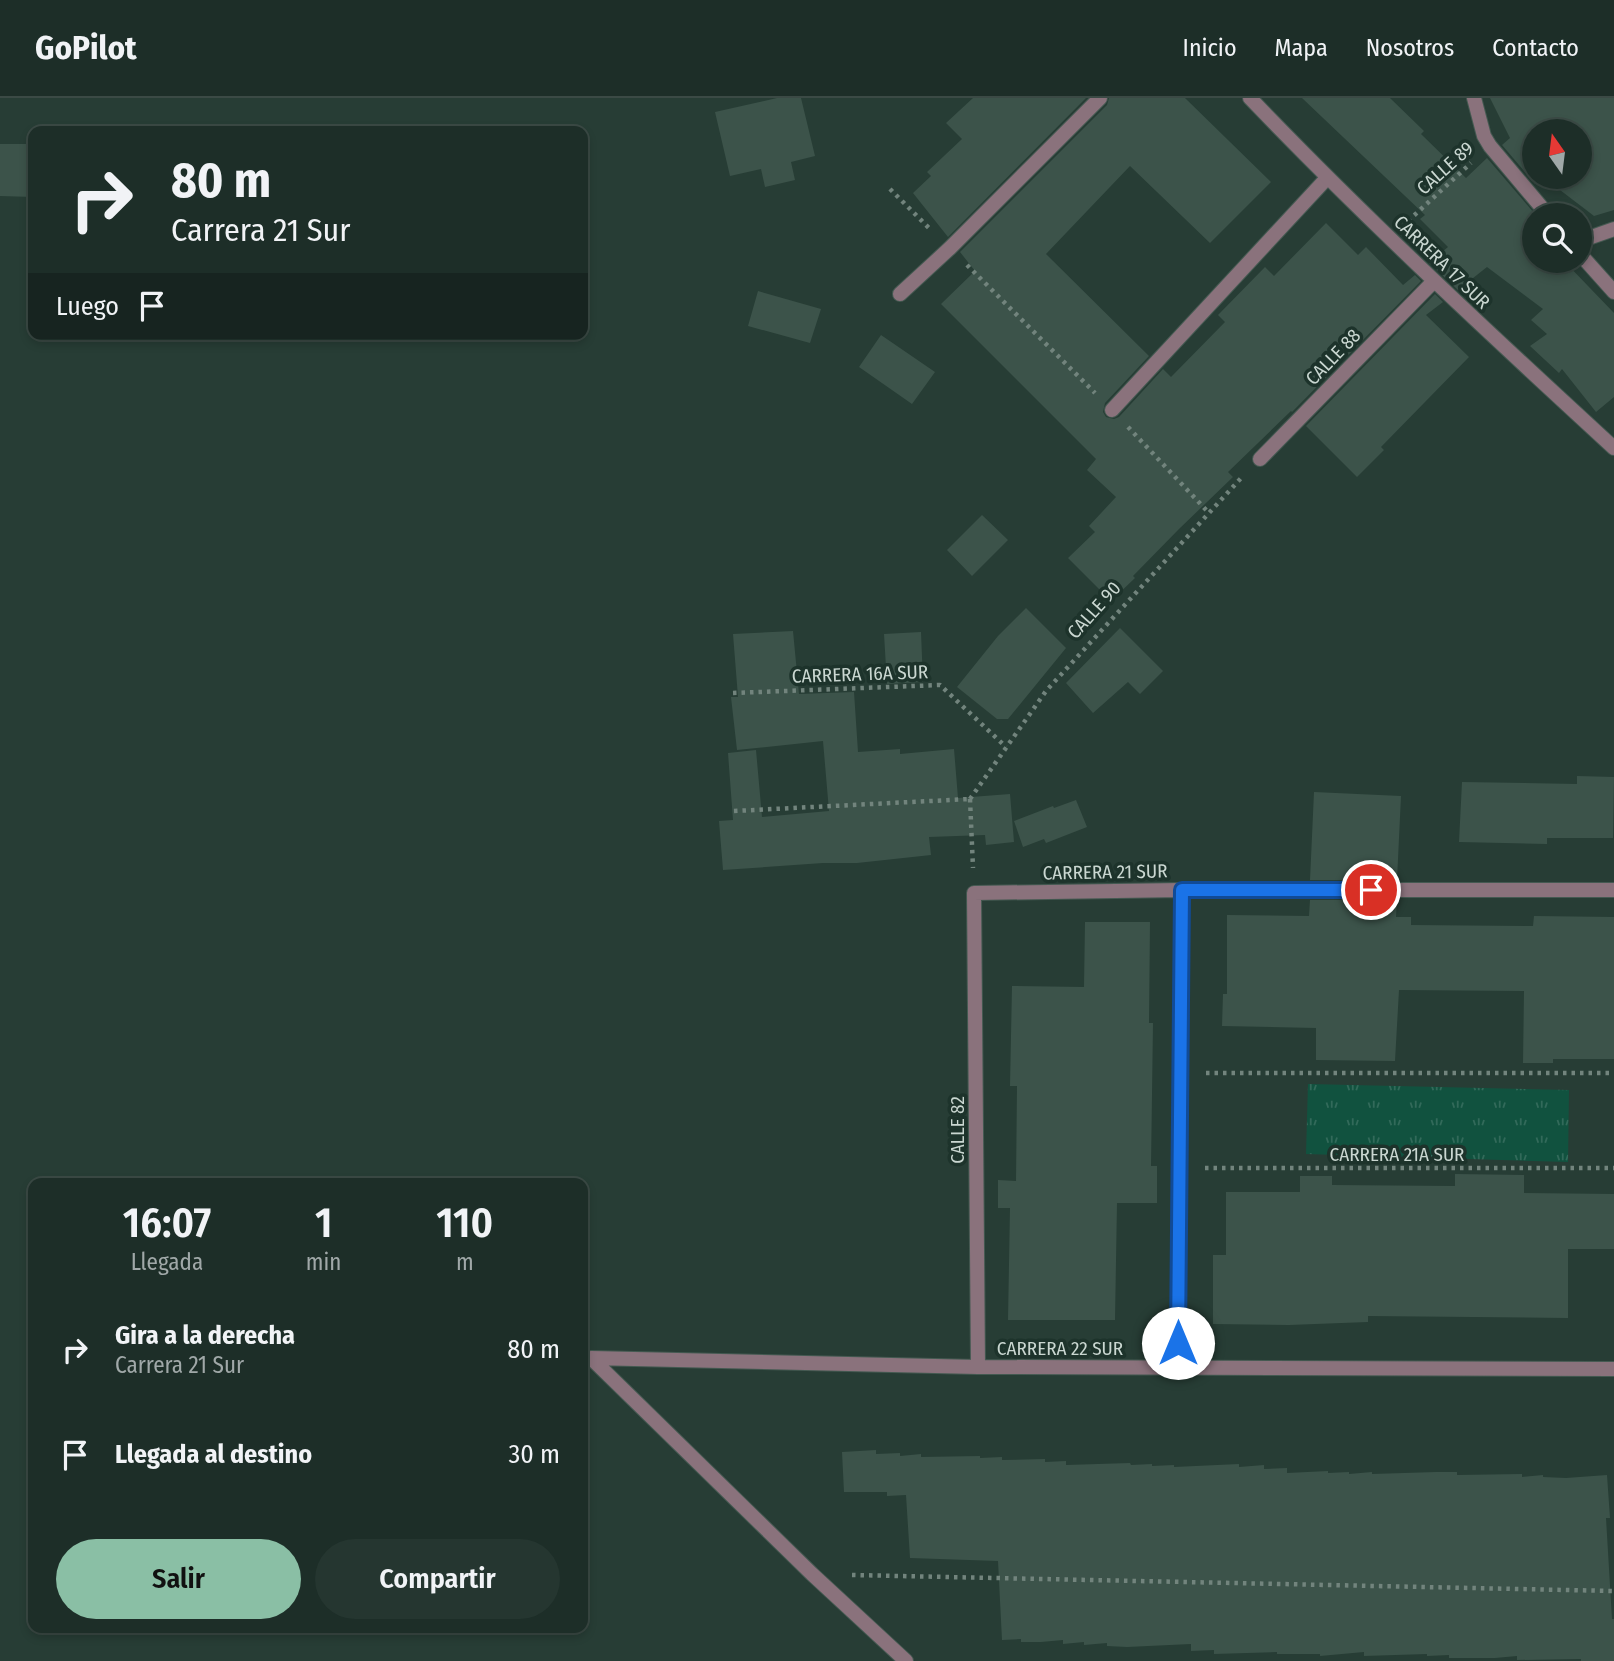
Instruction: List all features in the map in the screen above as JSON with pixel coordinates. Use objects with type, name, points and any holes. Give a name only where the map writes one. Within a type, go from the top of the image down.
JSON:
[{"type":"street","points":[[900,294],[950,248],[1100,98]]},
{"type":"street","name":"CARRERA 17 SUR","points":[[1250,98],[1433,282],[1614,448]]},
{"type":"street","points":[[1474,98],[1484,136],[1490,146],[1538,203]]},
{"type":"street","points":[[1112,410],[1327,178]]},
{"type":"street","points":[[1592,237],[1614,229]]},
{"type":"street","points":[[1592,267],[1614,292]]},
{"type":"street","name":"CALLE 88","points":[[1260,458],[1433,282]]},
{"type":"street","points":[[1178,1368],[1182,890]]},
{"type":"street","name":"CARRERA 21 SUR","points":[[974,893],[1614,890]]},
{"type":"street","name":"CALLE 82","points":[[974,893],[978,1367]]},
{"type":"street","name":"CARRERA 22 SUR","points":[[812,1574],[591,1358],[978,1367],[1614,1369]]},
{"type":"street","points":[[812,1574],[906,1661]]},
{"type":"path","name":"CALLE 89","points":[[1388,238],[1490,146]]},
{"type":"path","points":[[890,189],[1112,410],[1209,513]]},
{"type":"path","name":"CALLE 90","points":[[970,799],[1046,691],[1260,458]]},
{"type":"path","name":"CARRERA 16A SUR","points":[[733,693],[940,685],[1006,747]]},
{"type":"path","points":[[734,811],[970,799],[974,893]]},
{"type":"path","points":[[1180,1072],[1614,1073]]},
{"type":"path","name":"CARRERA 21A SUR","points":[[1179,1168],[1614,1168]]},
{"type":"path","points":[[812,1574],[1614,1591]]},
{"type":"green space","points":[[1308,1084],[1569,1090],[1568,1162],[1306,1154]]},
{"type":"building","points":[[777,98],[801,98],[815,156],[791,162],[795,180],[765,187],[761,169],[730,176],[715,112]]},
{"type":"building","points":[[973,98],[1086,98],[948,237],[913,193],[931,176],[927,172],[962,139],[946,123]]},
{"type":"building","points":[[1109,98],[1185,98],[1271,182],[1210,243],[1130,166],[1046,254],[1149,356],[1105,403],[1103,412],[1106,417],[1119,417],[1163,369],[1171,377],[1225,322],[1218,315],[1265,267],[1274,276],[1326,223],[1358,255],[1366,247],[1403,285],[1415,275],[1421,281],[1292,412],[1228,472],[1233,477],[1111,601],[1068,558],[1095,532],[1089,526],[1116,497],[1087,470],[1096,459],[941,304],[975,271],[960,252],[1107,105]]},
{"type":"building","points":[[1302,98],[1390,98],[1424,131],[1421,134],[1466,178],[1487,158],[1526,203],[1522,203],[1522,273],[1576,273],[1614,313],[1614,397],[1596,412],[1562,369],[1559,373],[1530,346],[1547,334],[1531,320],[1543,309],[1487,267],[1458,290],[1429,263],[1448,247],[1420,219],[1425,215]]},
{"type":"building","points":[[1490,98],[1614,98],[1614,210],[1594,216],[1592,203],[1577,203],[1559,189],[1592,189],[1592,119],[1522,119],[1522,169],[1502,145],[1510,138]]},
{"type":"building","points":[[0,144],[28,144],[28,197],[0,196]]},
{"type":"building","points":[[758,291],[821,309],[810,343],[748,326]]},
{"type":"building","points":[[1435,294],[1443,302],[1426,315],[1469,357],[1381,447],[1384,450],[1357,477],[1306,426]]},
{"type":"building","points":[[881,335],[935,372],[912,404],[859,367]]},
{"type":"building","points":[[982,515],[1008,540],[972,576],[947,550]]},
{"type":"building","points":[[1026,608],[1066,648],[1008,719],[997,719],[957,687],[998,636]]},
{"type":"building","points":[[1120,628],[1163,671],[1140,694],[1128,682],[1093,713],[1066,683]]},
{"type":"building","points":[[793,631],[799,694],[854,692],[858,752],[900,749],[900,754],[954,749],[958,798],[1010,794],[1014,842],[986,845],[985,835],[929,837],[931,855],[857,863],[723,870],[719,821],[733,820],[728,753],[756,750],[762,817],[829,811],[823,741],[737,750],[731,697],[738,697],[733,634]]},
{"type":"building","points":[[921,632],[923,682],[887,684],[884,634]]},
{"type":"building","points":[[1577,776],[1614,777],[1613,838],[1547,838],[1547,844],[1459,842],[1462,782],[1577,784]]},
{"type":"building","points":[[1314,792],[1401,796],[1397,880],[1310,880]]},
{"type":"building","points":[[1076,800],[1087,827],[1046,843],[1044,839],[1023,847],[1014,821]]},
{"type":"building","points":[[1310,900],[1397,900],[1396,917],[1411,917],[1411,925],[1533,926],[1534,916],[1614,917],[1614,1059],[1553,1059],[1553,1063],[1523,1063],[1524,991],[1399,990],[1395,1061],[1316,1060],[1316,1028],[1222,1026],[1223,994],[1227,994],[1227,915],[1309,916]]},
{"type":"building","points":[[1085,922],[1150,922],[1149,1023],[1153,1023],[1151,1166],[1157,1166],[1157,1203],[1117,1203],[1115,1320],[1008,1320],[1010,1208],[998,1208],[998,1180],[1016,1181],[1017,1086],[1010,1086],[1012,986],[1084,987]]},
{"type":"building","points":[[1455,1174],[1524,1175],[1524,1193],[1614,1194],[1614,1249],[1568,1249],[1568,1318],[1368,1316],[1368,1322],[1213,1324],[1213,1255],[1226,1255],[1226,1192],[1300,1192],[1300,1176],[1332,1176],[1332,1185],[1455,1186]]},
{"type":"building","points":[[876,1450],[876,1454],[900,1453],[900,1456],[921,1454],[921,1457],[1045,1459],[1045,1462],[1066,1461],[1066,1465],[1264,1465],[1264,1469],[1287,1468],[1287,1473],[1457,1472],[1457,1475],[1522,1474],[1522,1477],[1543,1475],[1566,1478],[1607,1475],[1610,1518],[1606,1518],[1614,1619],[1614,1661],[1517,1660],[1517,1656],[1449,1658],[1449,1655],[1427,1654],[1364,1656],[1364,1652],[1320,1656],[1277,1652],[1214,1654],[1214,1650],[1191,1651],[1191,1644],[1127,1647],[1107,1646],[1107,1643],[1063,1644],[1063,1640],[1002,1640],[998,1561],[910,1558],[906,1495],[844,1492],[842,1452]]},
{"type":"route","points":[[1178,1343],[1182,890],[1371,890]]}]
